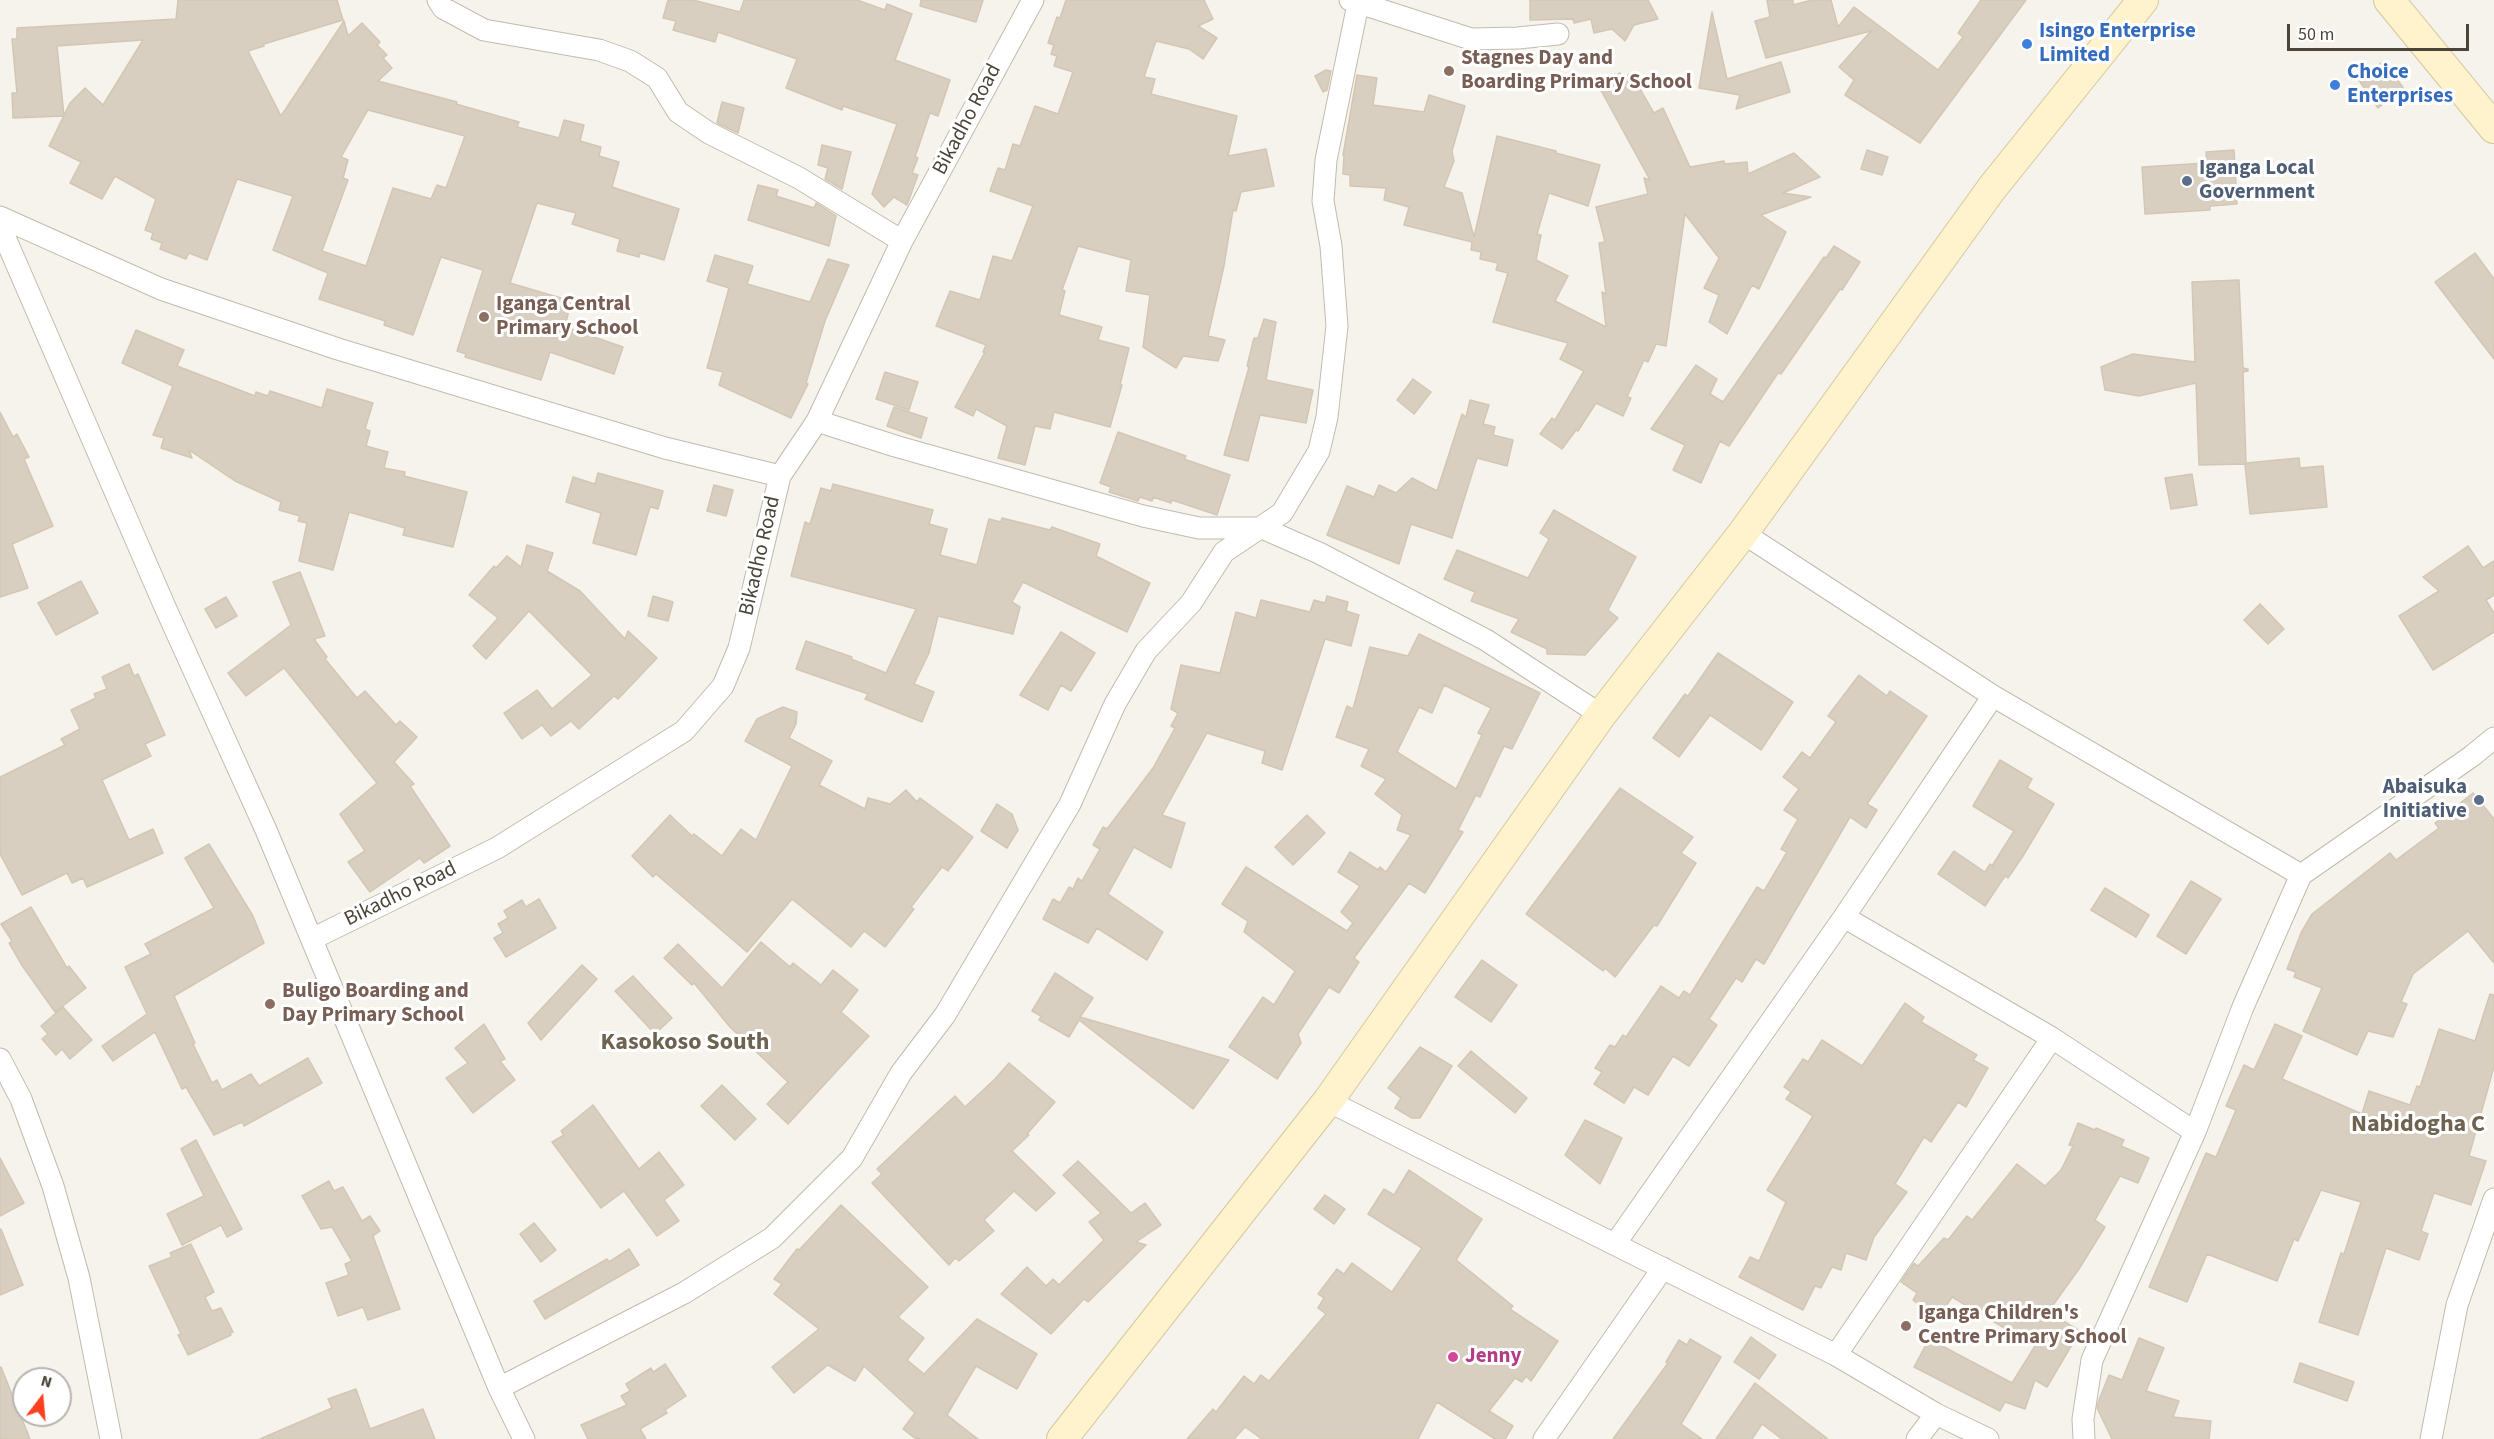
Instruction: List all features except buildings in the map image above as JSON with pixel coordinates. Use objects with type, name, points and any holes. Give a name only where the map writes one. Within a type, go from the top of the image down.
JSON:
[{"type":"street","points":[[438,0],[443,8],[484,30],[599,50],[630,61],[657,78],[678,112],[686,118],[709,133],[800,178],[902,242]]},
{"type":"street","name":"Bikadho Road","points":[[312,939],[497,848],[684,731],[723,686],[739,648],[780,476],[817,421],[902,242],[1033,0]]},
{"type":"street","points":[[1062,1439],[1328,1101],[1601,715],[1743,533],[1992,188],[2143,0]]},
{"type":"street","points":[[2389,0],[2494,128]]},
{"type":"street","points":[[499,1388],[684,1293],[772,1238],[852,1158],[901,1073],[945,1015],[1070,804],[1115,704],[1146,651],[1191,603],[1224,552],[1282,513],[1319,451],[1327,417],[1337,326],[1331,246],[1323,201],[1325,170],[1354,2],[1471,39],[1558,34]]},
{"type":"street","points":[[0,217],[161,289],[338,349],[666,448],[780,476]]},
{"type":"street","points":[[0,226],[165,607],[266,830],[499,1388],[524,1439]]},
{"type":"street","points":[[817,421],[895,446],[1143,516],[1199,528],[1262,528],[1319,553],[1486,640],[1601,715]]},
{"type":"street","points":[[1743,533],[1993,696],[2301,875]]},
{"type":"street","points":[[1615,1244],[1844,917],[1993,696]]},
{"type":"street","points":[[2084,1439],[2083,1419],[2092,1360],[2195,1132],[2243,1007],[2301,875],[2472,756],[2494,738]]},
{"type":"street","points":[[1844,917],[2052,1038],[2195,1132]]},
{"type":"street","points":[[1836,1354],[2052,1038]]},
{"type":"street","points":[[0,1059],[21,1099],[53,1186],[79,1278],[111,1439]]},
{"type":"street","points":[[1328,1101],[1836,1354],[1936,1414],[1988,1439]]},
{"type":"street","points":[[2431,1439],[2457,1305],[2494,1199]]},
{"type":"street","points":[[1544,1439],[1663,1268]]},
{"type":"street","points":[[1917,1439],[1936,1414]]},
{"type":"place","name":"Isingo Enterprise Limited","points":[[2027,44]]},
{"type":"place","name":"Stagnes Day and Boarding Primary School","points":[[1449,71]]},
{"type":"place","name":"Choice Enterprises","points":[[2335,85]]},
{"type":"place","name":"Iganga Local Government","points":[[2187,181]]},
{"type":"place","name":"Iganga Central Primary School","points":[[484,317]]},
{"type":"place","name":"Abaisuka Initiative","points":[[2479,800]]},
{"type":"place","name":"Buligo Boarding and Day Primary School","points":[[270,1004]]},
{"type":"place","name":"Iganga Children's Centre Primary School","points":[[1906,1326]]},
{"type":"place","name":"Jenny","points":[[1453,1357]]},
{"type":"district","name":"Kasokoso South","points":[[685,1044]]},
{"type":"district","name":"Nabidogha C","points":[[2418,1126]]}]
